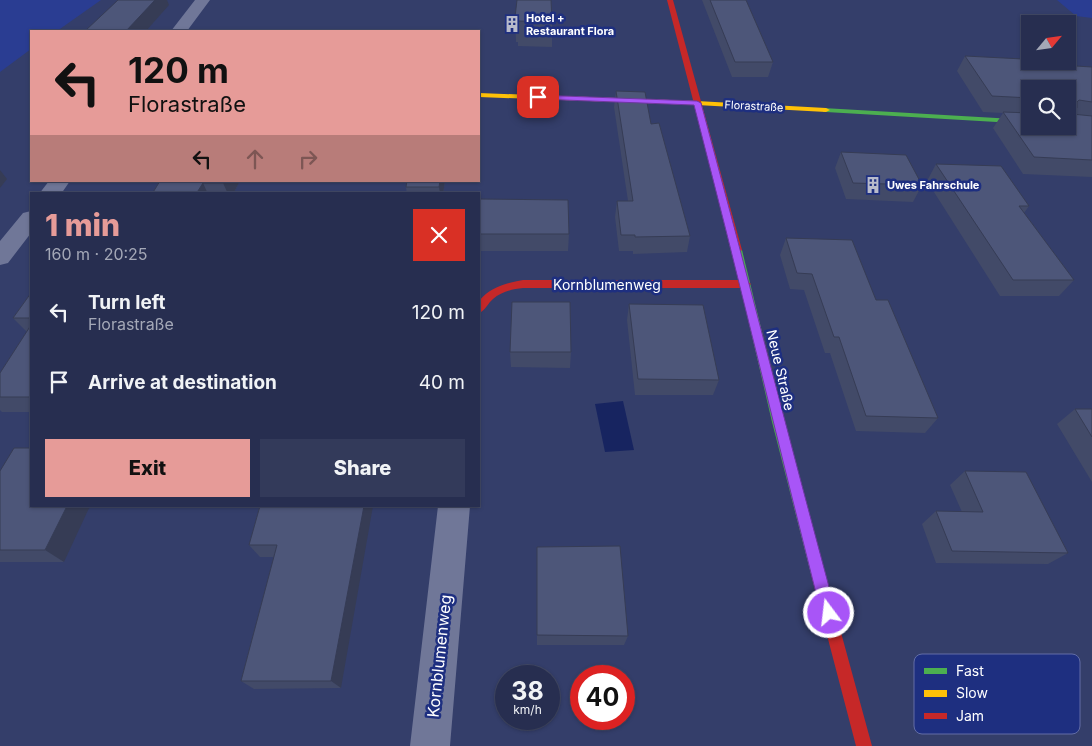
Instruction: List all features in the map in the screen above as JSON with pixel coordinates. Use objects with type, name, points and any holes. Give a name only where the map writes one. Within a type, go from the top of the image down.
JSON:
[{"type":"street","points":[[180,30],[203,0]]},
{"type":"street","name":"Neue Straße","points":[[670,0],[746,284],[778,422],[864,746]]},
{"type":"street","name":"Florastraße","points":[[480,95],[697,103],[1021,121]]},
{"type":"street","points":[[52,192],[59,182]]},
{"type":"street","points":[[0,257],[30,219]]},
{"type":"street","name":"Kornblumenweg","points":[[480,308],[490,294],[509,286],[541,283],[746,284]]},
{"type":"street","name":"Kornblumenweg","points":[[430,746],[454,507]]},
{"type":"shaded area","points":[[0,0],[101,0],[58,30],[30,30],[30,50],[0,72]]},
{"type":"shaded area","points":[[1057,0],[1092,0],[1092,18],[1075,15]]},
{"type":"shaded area","points":[[623,401],[634,450],[605,452],[595,404]]},
{"type":"building","points":[[118,0],[155,0],[127,30],[86,30]]},
{"type":"building","points":[[517,0],[551,0],[552,22],[517,21],[517,17],[515,17]]},
{"type":"building","points":[[710,0],[746,0],[773,62],[735,62]]},
{"type":"building","points":[[965,56],[1021,59],[1021,70],[1076,70],[1076,66],[1092,67],[1092,102],[1079,100],[1077,108],[1076,80],[1021,80],[1021,98],[992,96]]},
{"type":"building","points":[[616,91],[645,92],[651,124],[659,123],[690,236],[635,237],[635,235],[621,235],[617,201],[633,201]]},
{"type":"building","points":[[1003,112],[1021,113],[1021,135],[1076,135],[1076,114],[1092,116],[1092,160],[1034,157]]},
{"type":"building","points":[[841,152],[906,155],[922,185],[853,183]]},
{"type":"building","points":[[936,164],[1001,166],[1029,206],[1019,206],[1074,280],[1013,280]]},
{"type":"building","points":[[159,182],[224,182],[203,183],[197,192],[153,192]]},
{"type":"building","points":[[407,182],[440,182],[439,187],[406,187]]},
{"type":"building","points":[[480,199],[568,200],[569,234],[480,234]]},
{"type":"building","points":[[786,238],[852,240],[876,300],[888,300],[938,418],[866,416],[839,337],[834,337],[812,274],[797,273]]},
{"type":"building","points":[[30,294],[30,318],[13,318]]},
{"type":"building","points":[[512,302],[570,302],[571,352],[510,352]]},
{"type":"building","points":[[629,304],[703,305],[719,380],[638,379]]},
{"type":"building","points":[[30,327],[30,397],[0,397],[0,373]]},
{"type":"building","points":[[1075,409],[1092,409],[1092,437]]},
{"type":"building","points":[[14,448],[30,448],[30,507],[66,507],[45,550],[0,550],[0,471]]},
{"type":"building","points":[[965,471],[1026,472],[1068,553],[952,551],[936,511],[983,512]]},
{"type":"building","points":[[260,507],[364,507],[331,681],[241,681],[277,545],[249,545]]},
{"type":"building","points":[[620,546],[628,636],[537,635],[537,547]]},
{"type":"traffic: fast","points":[[826,110],[1021,121]]},
{"type":"traffic: fast","points":[[737,250],[778,422],[818,574]]},
{"type":"traffic: slow","points":[[480,95],[826,110]]},
{"type":"traffic: jam","points":[[670,0],[737,250]]},
{"type":"traffic: jam","points":[[480,308],[492,294],[523,284],[746,284]]},
{"type":"traffic: jam","points":[[818,574],[864,746]]},
{"type":"place","name":"Hotel + Restaurant Flora","points":[[512,24]]},
{"type":"place","name":"Uwes Fahrschule","points":[[873,185]]},
{"type":"route","points":[[538,97],[697,103],[746,284],[778,422],[829,613]]}]
